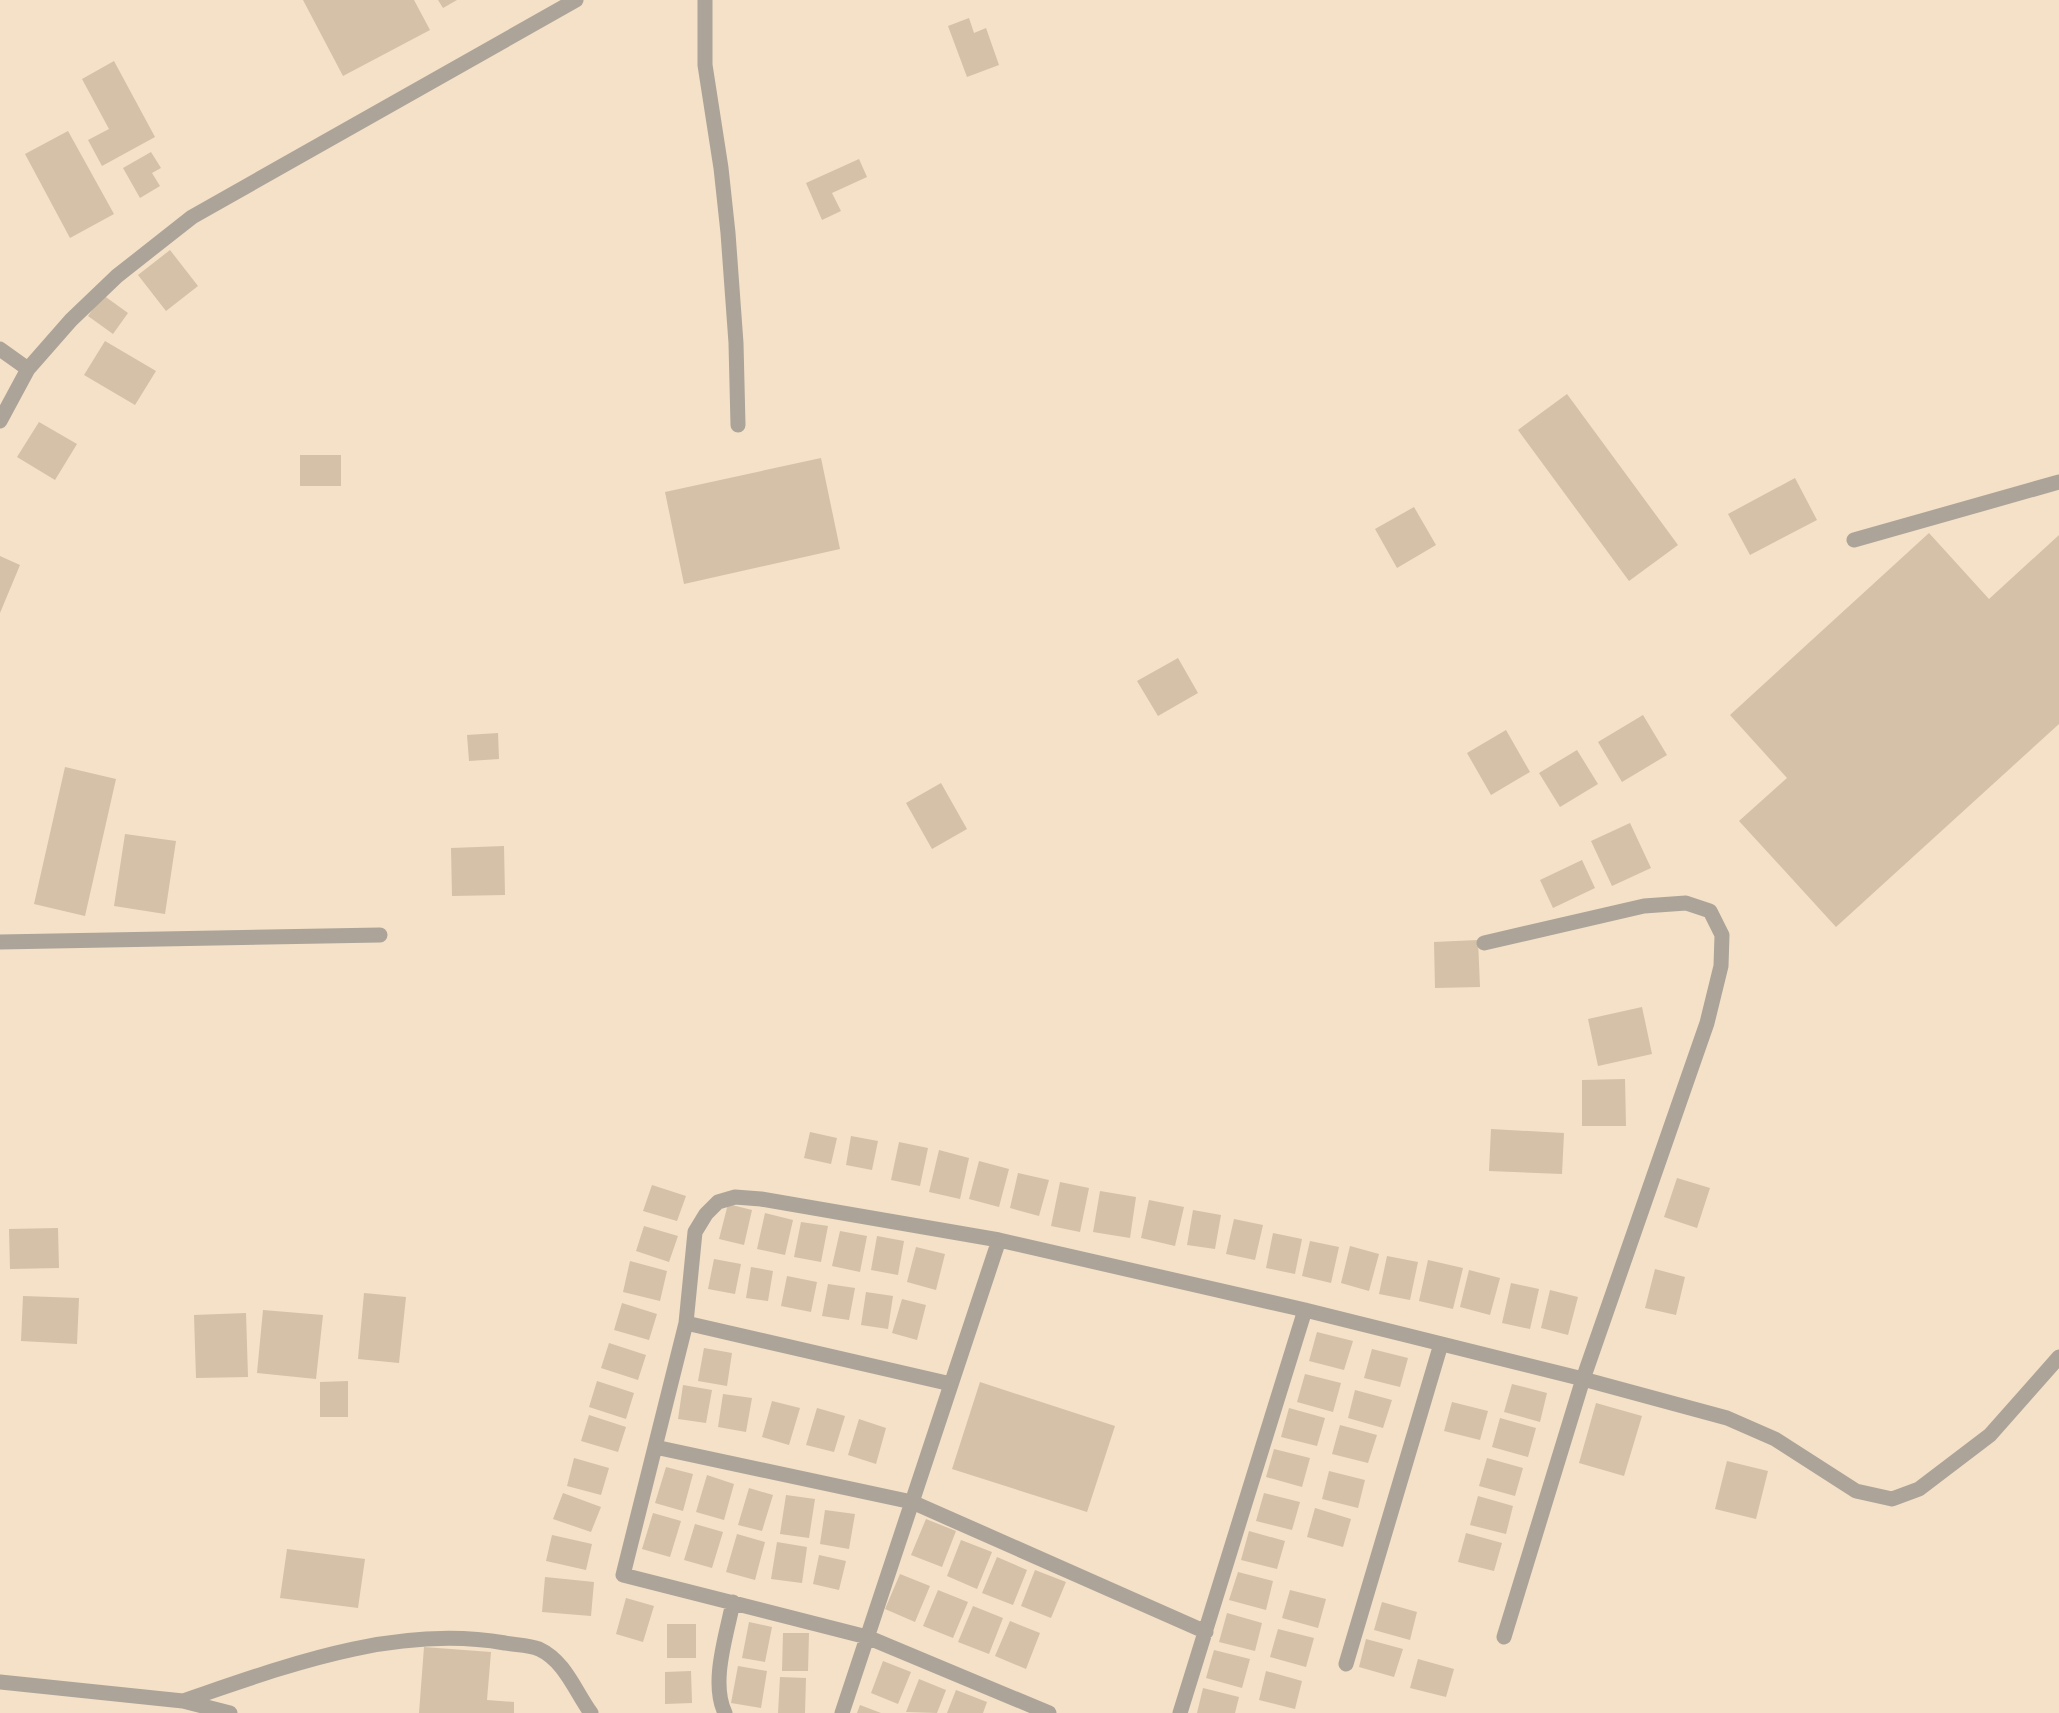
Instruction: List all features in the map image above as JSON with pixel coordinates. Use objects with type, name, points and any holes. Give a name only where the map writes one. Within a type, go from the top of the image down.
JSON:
[{"type":"street","points":[[0,421],[28,369],[71,320],[116,276],[192,217],[576,0]]},
{"type":"street","points":[[705,0],[705,65],[721,168],[728,233],[736,342],[738,425]]},
{"type":"street","points":[[0,349],[28,369]]},
{"type":"street","points":[[1854,540],[2059,482]]},
{"type":"street","points":[[1484,943],[1644,906],[1686,903],[1710,911],[1722,935],[1721,966],[1707,1023],[1583,1379],[1504,1637]]},
{"type":"street","points":[[0,942],[380,935]]},
{"type":"street","points":[[1049,1713],[867,1637],[623,1575],[686,1323],[695,1232],[706,1214],[718,1202],[735,1197],[761,1199],[999,1240],[1305,1310],[1583,1379],[1727,1418],[1775,1439],[1856,1491],[1892,1499],[1919,1489],[1990,1435],[2059,1357]]},
{"type":"street","points":[[842,1713],[999,1240]]},
{"type":"street","points":[[1180,1713],[1305,1310]]},
{"type":"street","points":[[686,1323],[951,1384]]},
{"type":"street","points":[[1346,1664],[1441,1344]]},
{"type":"street","points":[[655,1447],[912,1502],[1206,1632]]},
{"type":"street","points":[[724,1713],[718,1694],[720,1671],[733,1602]]},
{"type":"street","points":[[183,1701],[277,1669],[359,1648],[443,1637],[486,1640],[538,1649],[562,1667],[590,1713]]},
{"type":"street","points":[[0,1682],[183,1701],[230,1713]]},
{"type":"building","points":[[303,0],[414,0],[430,30],[343,76]]},
{"type":"building","points":[[438,0],[457,0],[443,8]]},
{"type":"building","points":[[969,18],[974,33],[986,28],[999,65],[967,77],[948,26]]},
{"type":"building","points":[[114,61],[155,137],[102,166],[88,140],[109,129],[82,79]]},
{"type":"building","points":[[68,131],[114,214],[70,238],[25,154]]},
{"type":"building","points":[[151,152],[161,168],[152,173],[160,186],[140,198],[123,168]]},
{"type":"building","points":[[859,159],[867,177],[832,193],[841,211],[822,220],[806,183]]},
{"type":"building","points":[[170,250],[198,286],[166,311],[138,275]]},
{"type":"building","points":[[103,295],[128,313],[113,334],[88,316]]},
{"type":"building","points":[[105,341],[156,371],[135,405],[84,375]]},
{"type":"building","points":[[1567,394],[1678,545],[1629,581],[1518,430]]},
{"type":"building","points":[[39,422],[77,444],[55,480],[17,457]]},
{"type":"building","points":[[300,455],[341,455],[341,486],[300,486]]},
{"type":"building","points":[[821,458],[840,549],[684,584],[665,492]]},
{"type":"building","points":[[1795,478],[1817,520],[1750,555],[1728,514]]},
{"type":"building","points":[[1414,507],[1436,545],[1397,568],[1375,529]]},
{"type":"building","points":[[1929,533],[1989,599],[2059,535],[2059,724],[1836,927],[1739,821],[1787,778],[1730,715]]},
{"type":"building","points":[[0,556],[20,565],[0,613]]},
{"type":"building","points":[[1178,658],[1198,693],[1158,716],[1137,681]]},
{"type":"building","points":[[1643,715],[1667,755],[1622,782],[1598,742]]},
{"type":"building","points":[[1506,730],[1530,772],[1491,795],[1467,753]]},
{"type":"building","points":[[498,733],[499,759],[469,761],[467,735]]},
{"type":"building","points":[[1577,750],[1598,784],[1560,807],[1539,773]]},
{"type":"building","points":[[65,767],[116,779],[85,916],[34,904]]},
{"type":"building","points":[[941,783],[967,829],[932,849],[906,803]]},
{"type":"building","points":[[1630,823],[1651,868],[1612,886],[1591,841]]},
{"type":"building","points":[[125,834],[176,841],[165,914],[114,906]]},
{"type":"building","points":[[504,846],[505,895],[452,896],[451,848]]},
{"type":"building","points":[[1582,860],[1595,888],[1553,908],[1540,880]]},
{"type":"building","points":[[1478,940],[1480,987],[1435,988],[1434,942]]},
{"type":"building","points":[[1642,1007],[1652,1054],[1598,1066],[1588,1019]]},
{"type":"building","points":[[1625,1079],[1626,1126],[1582,1126],[1582,1080]]},
{"type":"building","points":[[1491,1129],[1564,1133],[1562,1174],[1489,1171]]},
{"type":"building","points":[[810,1132],[837,1138],[831,1164],[804,1158]]},
{"type":"building","points":[[851,1136],[878,1141],[872,1170],[846,1165]]},
{"type":"building","points":[[899,1142],[928,1148],[920,1186],[891,1180]]},
{"type":"building","points":[[939,1150],[969,1158],[960,1199],[929,1192]]},
{"type":"building","points":[[979,1161],[1009,1169],[999,1207],[969,1199]]},
{"type":"building","points":[[1018,1173],[1049,1180],[1039,1216],[1010,1208]]},
{"type":"building","points":[[1677,1178],[1710,1188],[1697,1228],[1664,1217]]},
{"type":"building","points":[[1060,1182],[1089,1188],[1080,1232],[1051,1226]]},
{"type":"building","points":[[652,1185],[686,1196],[677,1221],[643,1211]]},
{"type":"building","points":[[1100,1191],[1136,1197],[1130,1238],[1093,1232]]},
{"type":"building","points":[[1149,1200],[1184,1207],[1175,1246],[1141,1238]]},
{"type":"building","points":[[728,1204],[752,1210],[744,1245],[719,1239]]},
{"type":"building","points":[[1193,1210],[1221,1215],[1215,1249],[1187,1245]]},
{"type":"building","points":[[765,1213],[793,1220],[785,1255],[757,1249]]},
{"type":"building","points":[[1234,1219],[1263,1225],[1255,1260],[1226,1254]]},
{"type":"building","points":[[801,1222],[828,1226],[821,1262],[794,1257]]},
{"type":"building","points":[[644,1226],[678,1236],[669,1262],[636,1251]]},
{"type":"building","points":[[58,1228],[59,1268],[10,1269],[9,1229]]},
{"type":"building","points":[[840,1231],[867,1236],[860,1272],[832,1266]]},
{"type":"building","points":[[1273,1233],[1302,1239],[1295,1274],[1266,1268]]},
{"type":"building","points":[[877,1236],[904,1241],[898,1275],[871,1270]]},
{"type":"building","points":[[1310,1241],[1339,1247],[1331,1283],[1302,1276]]},
{"type":"building","points":[[1350,1246],[1379,1254],[1369,1291],[1341,1283]]},
{"type":"building","points":[[916,1247],[945,1254],[936,1290],[907,1282]]},
{"type":"building","points":[[1387,1256],[1418,1262],[1410,1300],[1379,1294]]},
{"type":"building","points":[[714,1259],[741,1264],[735,1294],[708,1289]]},
{"type":"building","points":[[1428,1260],[1463,1268],[1453,1309],[1419,1301]]},
{"type":"building","points":[[630,1261],[667,1271],[660,1301],[623,1292]]},
{"type":"building","points":[[751,1267],[773,1271],[768,1301],[746,1298]]},
{"type":"building","points":[[1655,1269],[1685,1277],[1676,1315],[1645,1308]]},
{"type":"building","points":[[1469,1270],[1500,1278],[1490,1315],[1460,1307]]},
{"type":"building","points":[[787,1276],[817,1282],[811,1312],[781,1306]]},
{"type":"building","points":[[1511,1283],[1539,1289],[1530,1329],[1502,1323]]},
{"type":"building","points":[[828,1284],[855,1288],[849,1320],[822,1316]]},
{"type":"building","points":[[1550,1290],[1578,1297],[1568,1335],[1541,1328]]},
{"type":"building","points":[[866,1292],[893,1296],[888,1329],[861,1325]]},
{"type":"building","points":[[364,1293],[406,1297],[399,1363],[358,1359]]},
{"type":"building","points":[[23,1296],[79,1298],[77,1344],[21,1341]]},
{"type":"building","points":[[902,1299],[926,1305],[917,1340],[892,1333]]},
{"type":"building","points":[[622,1303],[657,1314],[649,1340],[614,1330]]},
{"type":"building","points":[[263,1310],[323,1315],[316,1379],[257,1373]]},
{"type":"building","points":[[246,1313],[248,1377],[196,1378],[194,1315]]},
{"type":"building","points":[[1317,1332],[1353,1341],[1344,1370],[1309,1361]]},
{"type":"building","points":[[609,1343],[646,1355],[638,1380],[601,1368]]},
{"type":"building","points":[[704,1348],[732,1353],[727,1386],[698,1381]]},
{"type":"building","points":[[1372,1349],[1408,1358],[1400,1387],[1364,1378]]},
{"type":"building","points":[[1305,1374],[1341,1383],[1333,1412],[1297,1402]]},
{"type":"building","points":[[348,1381],[348,1417],[320,1417],[320,1382]]},
{"type":"building","points":[[597,1381],[634,1393],[626,1419],[589,1407]]},
{"type":"building","points":[[980,1382],[1115,1426],[1087,1512],[952,1469]]},
{"type":"building","points":[[1512,1384],[1547,1393],[1540,1422],[1504,1412]]},
{"type":"building","points":[[683,1385],[712,1390],[706,1423],[678,1419]]},
{"type":"building","points":[[1355,1390],[1392,1400],[1383,1428],[1348,1418]]},
{"type":"building","points":[[723,1394],[752,1398],[746,1432],[718,1427]]},
{"type":"building","points":[[772,1401],[800,1408],[789,1445],[762,1437]]},
{"type":"building","points":[[1452,1402],[1488,1411],[1480,1440],[1444,1431]]},
{"type":"building","points":[[1596,1403],[1642,1416],[1624,1476],[1579,1463]]},
{"type":"building","points":[[817,1408],[845,1416],[834,1452],[806,1445]]},
{"type":"building","points":[[1289,1408],[1325,1418],[1317,1446],[1281,1437]]},
{"type":"building","points":[[589,1415],[626,1427],[618,1452],[581,1441]]},
{"type":"building","points":[[1500,1418],[1536,1428],[1528,1457],[1492,1447]]},
{"type":"building","points":[[859,1419],[886,1428],[876,1464],[848,1455]]},
{"type":"building","points":[[1340,1425],[1377,1435],[1368,1463],[1332,1454]]},
{"type":"building","points":[[1274,1449],[1310,1458],[1302,1487],[1266,1477]]},
{"type":"building","points":[[574,1458],[609,1468],[601,1495],[567,1486]]},
{"type":"building","points":[[1487,1458],[1523,1468],[1515,1496],[1479,1486]]},
{"type":"building","points":[[1727,1461],[1768,1471],[1756,1519],[1715,1509]]},
{"type":"building","points":[[666,1467],[693,1474],[683,1511],[655,1503]]},
{"type":"building","points":[[1329,1471],[1365,1480],[1358,1508],[1322,1499]]},
{"type":"building","points":[[707,1475],[734,1484],[724,1520],[696,1512]]},
{"type":"building","points":[[749,1488],[773,1495],[762,1531],[738,1525]]},
{"type":"building","points":[[563,1493],[601,1507],[591,1532],[553,1519]]},
{"type":"building","points":[[1264,1493],[1300,1502],[1292,1530],[1256,1521]]},
{"type":"building","points":[[786,1495],[815,1499],[809,1538],[780,1534]]},
{"type":"building","points":[[1478,1496],[1513,1506],[1506,1534],[1470,1525]]},
{"type":"building","points":[[1315,1508],[1351,1519],[1343,1547],[1307,1537]]},
{"type":"building","points":[[825,1510],[855,1514],[849,1549],[820,1544]]},
{"type":"building","points":[[653,1513],[681,1521],[670,1557],[642,1549]]},
{"type":"building","points":[[926,1519],[956,1531],[942,1567],[911,1555]]},
{"type":"building","points":[[695,1524],[723,1532],[712,1568],[684,1560]]},
{"type":"building","points":[[1249,1531],[1285,1541],[1277,1569],[1241,1560]]},
{"type":"building","points":[[1466,1533],[1502,1543],[1494,1571],[1458,1562]]},
{"type":"building","points":[[737,1534],[765,1542],[755,1580],[726,1572]]},
{"type":"building","points":[[552,1535],[592,1544],[586,1570],[546,1561]]},
{"type":"building","points":[[961,1540],[992,1552],[977,1589],[947,1576]]},
{"type":"building","points":[[777,1542],[807,1547],[802,1583],[771,1579]]},
{"type":"building","points":[[287,1549],[365,1559],[358,1608],[280,1598]]},
{"type":"building","points":[[819,1555],[846,1561],[839,1590],[813,1584]]},
{"type":"building","points":[[997,1557],[1027,1570],[1013,1605],[982,1593]]},
{"type":"building","points":[[1035,1570],[1066,1582],[1051,1618],[1021,1606]]},
{"type":"building","points":[[1238,1572],[1273,1581],[1266,1610],[1229,1600]]},
{"type":"building","points":[[900,1574],[930,1586],[915,1622],[885,1609]]},
{"type":"building","points":[[545,1577],[594,1582],[591,1616],[542,1612]]},
{"type":"building","points":[[938,1590],[968,1602],[953,1638],[923,1626]]},
{"type":"building","points":[[1290,1590],[1326,1599],[1318,1628],[1282,1618]]},
{"type":"building","points":[[626,1598],[654,1606],[643,1642],[616,1634]]},
{"type":"building","points":[[1382,1602],[1417,1612],[1410,1640],[1374,1630]]},
{"type":"building","points":[[973,1606],[1003,1618],[989,1654],[958,1642]]},
{"type":"building","points":[[1227,1613],[1262,1623],[1255,1651],[1219,1642]]},
{"type":"building","points":[[1010,1621],[1040,1633],[1026,1669],[995,1656]]},
{"type":"building","points":[[749,1622],[772,1627],[765,1662],[742,1658]]},
{"type":"building","points":[[667,1624],[696,1624],[696,1658],[667,1658]]},
{"type":"building","points":[[1278,1629],[1314,1638],[1306,1667],[1270,1657]]},
{"type":"building","points":[[783,1633],[809,1633],[808,1671],[782,1671]]},
{"type":"building","points":[[1366,1639],[1403,1649],[1394,1677],[1359,1667]]},
{"type":"building","points":[[424,1647],[491,1652],[487,1700],[514,1702],[514,1713],[419,1713]]},
{"type":"building","points":[[1214,1650],[1250,1659],[1242,1688],[1206,1678]]},
{"type":"building","points":[[1418,1659],[1454,1669],[1446,1697],[1410,1688]]},
{"type":"building","points":[[883,1661],[911,1672],[898,1704],[871,1693]]},
{"type":"building","points":[[738,1666],[767,1671],[761,1708],[731,1703]]},
{"type":"building","points":[[691,1671],[692,1703],[665,1704],[665,1672]]},
{"type":"building","points":[[1266,1671],[1302,1681],[1295,1709],[1259,1700]]},
{"type":"building","points":[[780,1677],[806,1678],[805,1713],[778,1713]]},
{"type":"building","points":[[919,1679],[946,1690],[937,1713],[906,1712]]},
{"type":"building","points":[[1203,1688],[1239,1697],[1235,1713],[1197,1713]]},
{"type":"building","points":[[956,1690],[987,1702],[983,1713],[947,1713]]},
{"type":"building","points":[[860,1705],[881,1713],[857,1713]]}]
